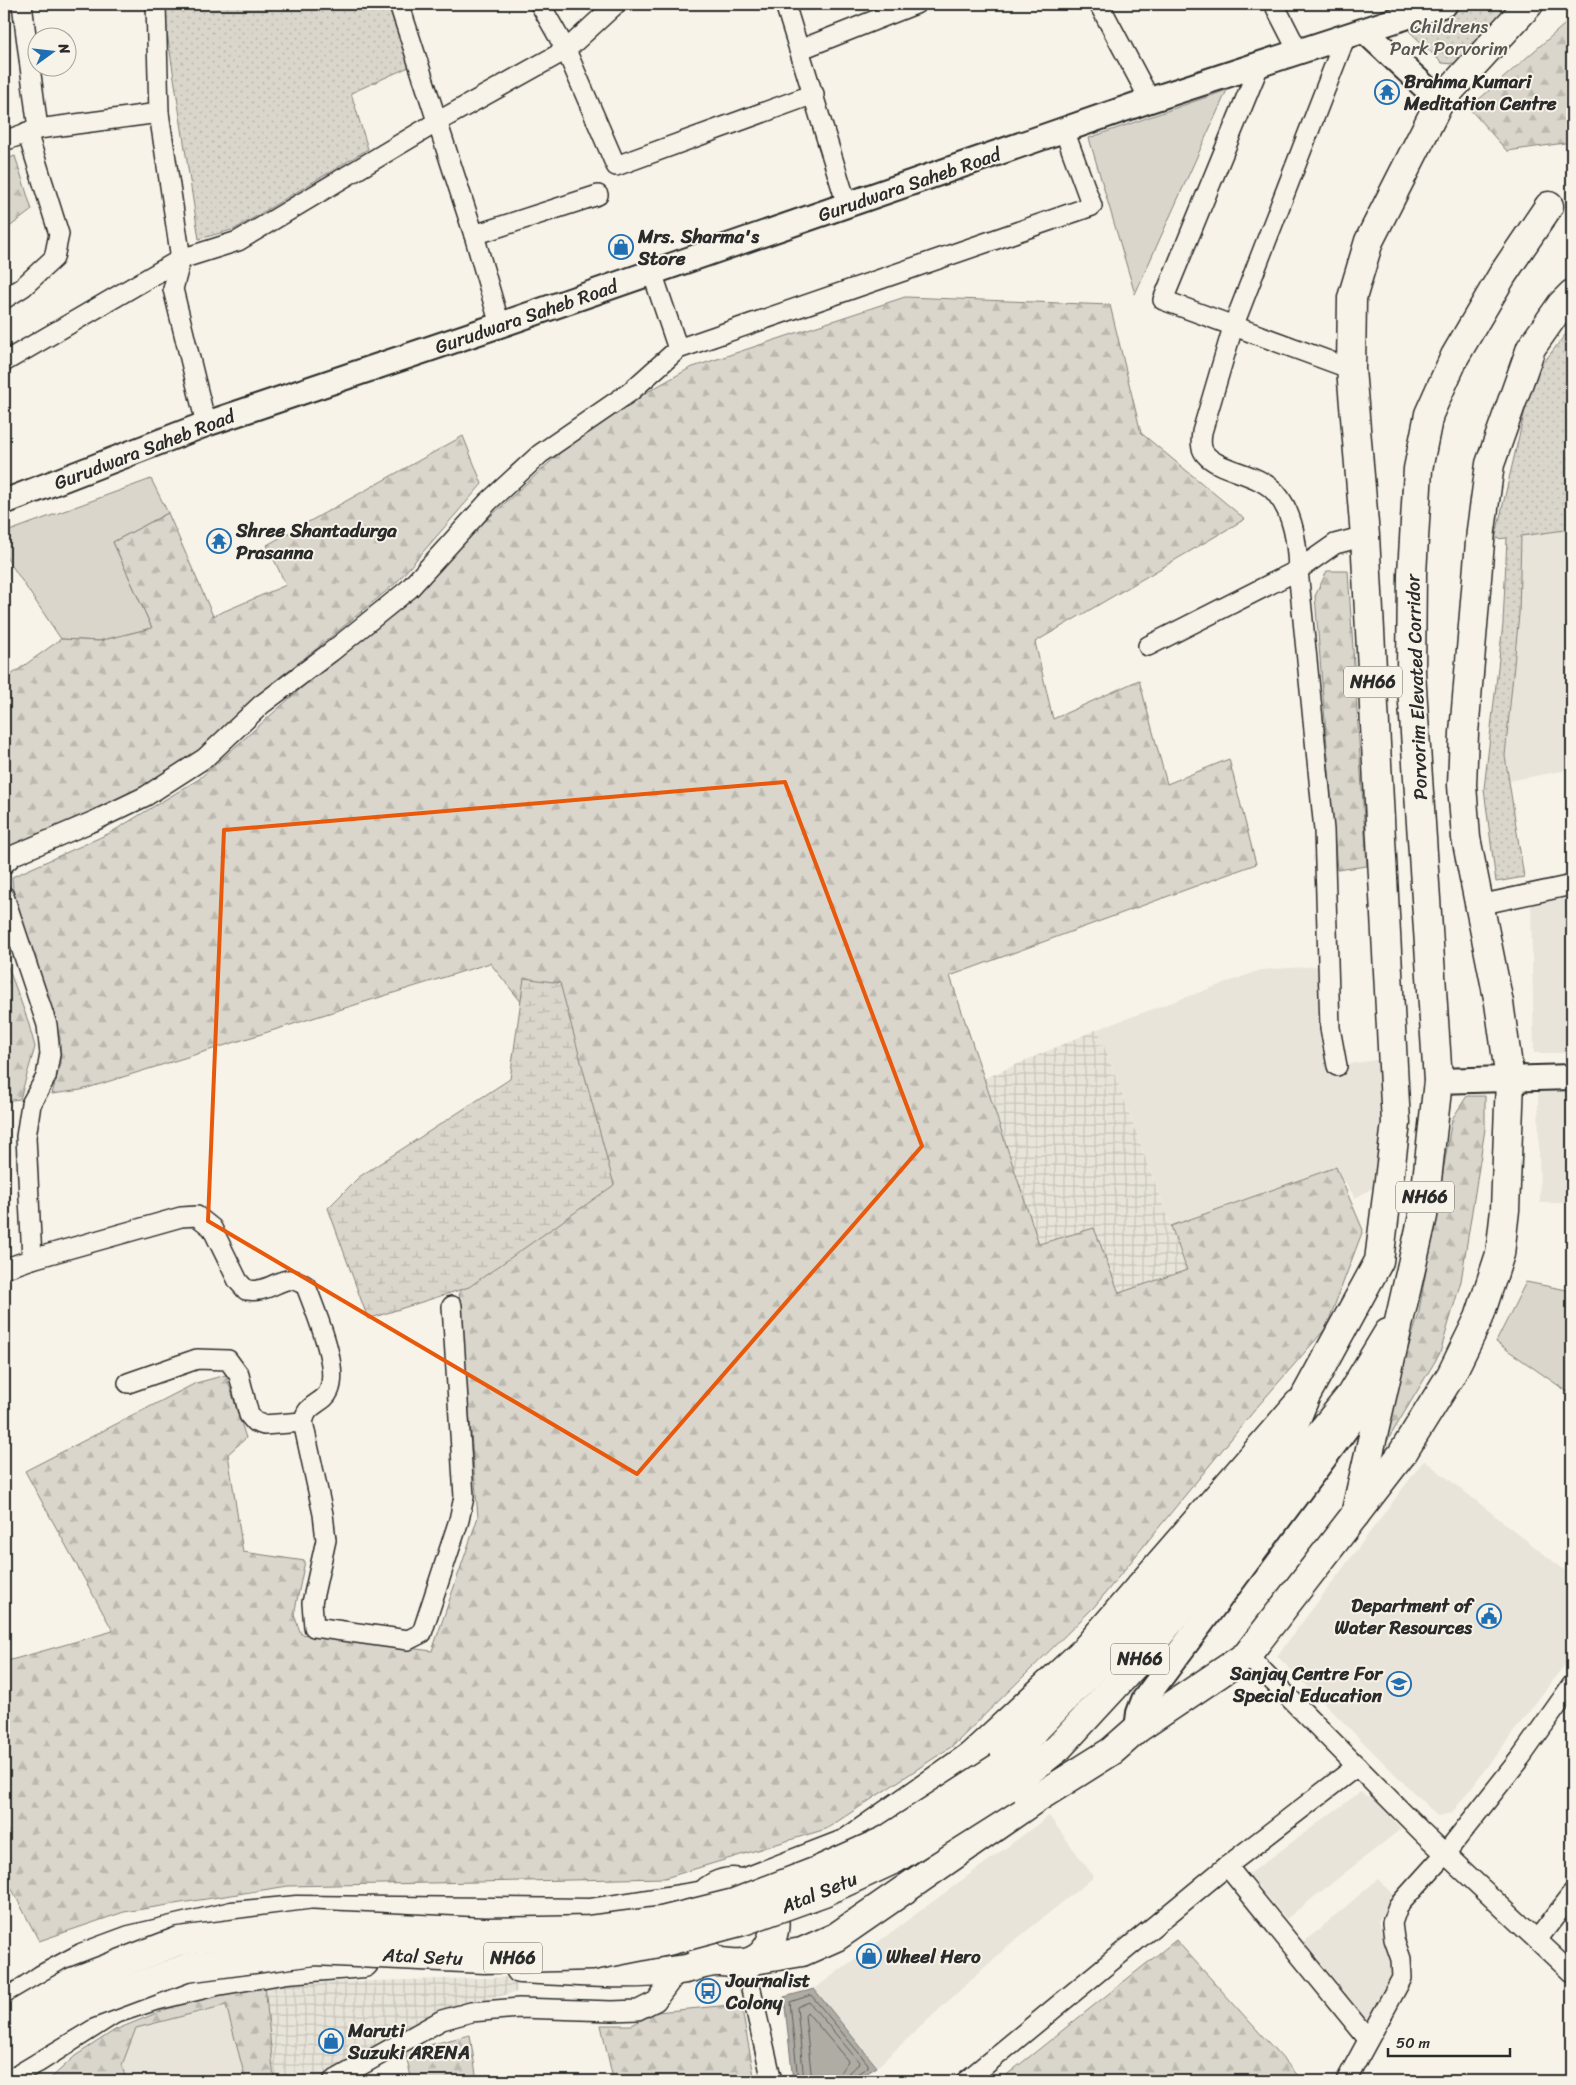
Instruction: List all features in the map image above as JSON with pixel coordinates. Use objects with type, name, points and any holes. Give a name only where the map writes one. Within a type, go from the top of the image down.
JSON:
[{"type":"main road","name":"NH66","points":[[1003,1777],[1058,1748],[1134,1666],[1248,1506],[1290,1434],[1306,1395],[1379,1261],[1396,1123],[1365,536],[1351,369],[1352,298],[1369,241],[1440,101],[1529,4]]},
{"type":"main road","name":"Porvorim Elevated Corridor","points":[[1438,1080],[1411,672],[1412,574],[1418,469],[1429,414],[1455,356],[1502,274],[1549,206]]},
{"type":"main road","points":[[4,2075],[37,2058],[112,2010],[151,1997],[217,1980],[287,1969],[360,1962],[612,1973],[679,1970],[802,1952],[836,1937],[1031,1802],[1112,1751],[1137,1729],[1247,1655],[1402,1454],[1451,1375],[1479,1318],[1500,1254],[1505,1210],[1510,1080],[1499,1003],[1466,838],[1462,785],[1464,734],[1481,530],[1490,464],[1531,348],[1561,304],[1572,294]]},
{"type":"main road","name":"NH66","points":[[1248,1506],[1350,1396],[1401,1312],[1423,1216],[1438,1080]]},
{"type":"main road","points":[[1355,1515],[1401,1312]]},
{"type":"main road","points":[[4,2006],[43,1979],[84,1957],[130,1940],[232,1916],[297,1910],[590,1913],[704,1895],[723,1884],[744,1883],[847,1843],[971,1756],[1084,1651],[1306,1395]]},
{"type":"main road","name":"Atal Setu","points":[[4,2022],[72,1982],[179,1942],[312,1924],[485,1932],[589,1930],[661,1921],[734,1903],[817,1871],[886,1840],[1003,1777]]},
{"type":"main road","name":"Atal Setu","points":[[4,2054],[84,2006],[186,1968],[314,1951],[485,1959],[592,1956],[668,1941],[752,1918],[824,1892],[895,1860],[1003,1777]]},
{"type":"main road","points":[[704,1895],[694,1915],[696,1938],[709,1956],[739,1962],[765,1951],[774,1934],[775,1916],[767,1899],[753,1887],[744,1883]]},
{"type":"street","points":[[4,299],[23,287],[54,258],[59,234],[33,131],[22,4]]},
{"type":"street","points":[[156,4],[159,114],[181,259],[173,289],[206,424]]},
{"type":"street","points":[[399,4],[474,235],[500,325]]},
{"type":"street","points":[[540,4],[566,50],[616,166],[814,94]]},
{"type":"street","points":[[4,362],[181,259],[238,241],[437,122],[566,50],[616,4]]},
{"type":"street","points":[[785,4],[847,205]]},
{"type":"street","points":[[799,50],[916,4]]},
{"type":"street","points":[[1099,4],[1150,100]]},
{"type":"street","points":[[1274,4],[1299,52]]},
{"type":"street","name":"Gurudwara Saheb Road","points":[[4,502],[206,424],[500,325],[1150,100],[1445,4]]},
{"type":"street","points":[[1337,1066],[1330,1028],[1324,830],[1298,570],[1297,541],[1288,515],[1276,493],[1260,480],[1214,461],[1204,453],[1201,442],[1202,432],[1233,327],[1355,34],[1440,101]]},
{"type":"street","points":[[1259,66],[1163,300],[1351,369]]},
{"type":"street","points":[[4,140],[33,131],[159,114]]},
{"type":"street","points":[[4,864],[14,855],[94,821],[146,796],[205,758],[261,705],[409,589],[488,502],[540,454],[630,392],[678,349],[1092,206],[1064,130]]},
{"type":"street","points":[[474,235],[598,195]]},
{"type":"street","points":[[652,272],[678,349]]},
{"type":"street","points":[[1148,646],[1298,570],[1335,544],[1365,536]]},
{"type":"street","points":[[1479,904],[1572,885]]},
{"type":"street","points":[[4,896],[47,1026],[50,1054],[46,1077],[30,1104],[26,1137],[32,1259]]},
{"type":"street","points":[[1438,1080],[1510,1080],[1572,1077]]},
{"type":"street","points":[[4,1269],[32,1259],[181,1217],[198,1216],[212,1228],[238,1281],[246,1290],[258,1290],[284,1280],[297,1280],[306,1286],[329,1353],[332,1378],[329,1391],[321,1402],[308,1410],[302,1422],[324,1514],[326,1540],[312,1603],[314,1627],[408,1640],[422,1633],[460,1520],[464,1497],[452,1306]]},
{"type":"street","points":[[128,1383],[197,1360],[228,1360],[239,1375],[249,1415],[255,1422],[264,1425],[302,1422]]},
{"type":"street","points":[[1137,1729],[1139,1712],[1144,1700],[1351,1422],[1357,1403],[1357,1384]]},
{"type":"street","points":[[1247,1655],[1445,1854],[1572,1973]]},
{"type":"street","points":[[1346,2081],[1402,1978],[1392,1923],[1398,1906],[1445,1854],[1521,1757],[1572,1686]]},
{"type":"street","points":[[970,2080],[1227,1866],[1357,1766]]},
{"type":"street","points":[[1227,1866],[1368,2039]]},
{"type":"street","points":[[1537,1940],[1572,1894]]},
{"type":"street","points":[[739,1962],[772,2081]]},
{"type":"street","points":[[333,2081],[442,2020],[471,2012],[519,2008],[638,2010],[656,2001],[679,1970]]},
{"type":"highlighted area","points":[[785,782],[922,1146],[637,1474],[208,1221],[224,830]]},
{"type":"shaded area","points":[[1572,504],[1572,769],[1509,781],[1505,755],[1519,615],[1516,513]]},
{"type":"shaded area","points":[[1572,896],[1572,1053],[1534,1053],[1531,905]]},
{"type":"shaded area","points":[[1319,966],[1330,1067],[1388,1058],[1383,1182],[1355,1198],[1336,1167],[1171,1226],[1098,1029],[1261,970]]},
{"type":"shaded area","points":[[1098,1029],[1187,1270],[1119,1294],[1094,1228],[1039,1244],[983,1079]]},
{"type":"shaded area","points":[[1572,1090],[1572,1203],[1540,1203],[1538,1092]]},
{"type":"shaded area","points":[[1424,1460],[1572,1576],[1572,1655],[1452,1813],[1437,1816],[1277,1656]]},
{"type":"shaded area","points":[[1360,1792],[1376,1800],[1401,1829],[1286,1919],[1249,1874]]},
{"type":"shaded area","points":[[1049,1816],[1094,1877],[1009,1945],[877,2067],[814,1989]]},
{"type":"shaded area","points":[[1378,1879],[1393,1895],[1378,1922],[1398,1975],[1367,2020],[1304,1942]]},
{"type":"shaded area","name":"Maruti Suzuki ARENA","points":[[516,1977],[517,1992],[446,2009],[340,2073],[314,2081],[274,2081],[265,1984]]},
{"type":"shaded area","points":[[227,2005],[246,2081],[126,2081],[122,2065],[136,2028]]},
{"type":"green space","points":[[166,4],[391,4],[411,66],[351,93],[368,149],[235,229],[199,239],[166,26]]},
{"type":"green space","name":"Childrens Park Porvorim","points":[[1470,4],[1515,4],[1454,64],[1442,63],[1405,27]]},
{"type":"green space","points":[[1572,18],[1572,142],[1507,151],[1469,108]]},
{"type":"green space","points":[[1227,90],[1135,294],[1089,138]]},
{"type":"green space","points":[[15,156],[32,210],[4,231],[4,160]]},
{"type":"green space","points":[[905,297],[1110,305],[1141,433],[1245,519],[1035,642],[1053,719],[1139,680],[1167,784],[1229,759],[1256,864],[950,976],[1039,1244],[1094,1228],[1119,1293],[1187,1270],[1171,1226],[1336,1167],[1363,1230],[1326,1328],[1258,1406],[1094,1607],[954,1745],[826,1829],[665,1878],[288,1886],[124,1912],[39,1941],[4,1874],[4,1662],[113,1631],[25,1471],[196,1383],[226,1375],[246,1438],[228,1454],[243,1552],[305,1561],[294,1615],[301,1634],[432,1651],[478,1517],[459,1292],[549,1154],[538,1023],[490,963],[81,1090],[52,1094],[60,1065],[60,1038],[13,891],[12,877],[110,833],[199,779],[594,422],[690,368]]},
{"type":"green space","points":[[1572,326],[1572,529],[1521,536],[1519,614],[1505,756],[1524,877],[1496,882],[1484,789],[1503,624],[1507,538],[1495,539],[1533,376]]},
{"type":"green space","points":[[463,436],[482,484],[396,583],[281,676],[201,753],[136,794],[4,854],[4,680],[61,639],[99,641],[152,628],[113,542],[168,513],[213,616],[286,585],[267,545]]},
{"type":"green space","points":[[151,479],[168,513],[113,542],[152,628],[99,641],[61,639],[4,554],[4,533]]},
{"type":"green space","points":[[1327,571],[1348,571],[1367,866],[1337,870],[1315,596]]},
{"type":"green space","points":[[4,956],[28,1021],[35,1047],[20,1099],[4,1101]]},
{"type":"green space","points":[[524,978],[560,983],[614,1185],[469,1287],[368,1319],[328,1208],[359,1177],[510,1079]]},
{"type":"green space","points":[[1467,1096],[1485,1096],[1485,1129],[1461,1281],[1440,1353],[1383,1448],[1378,1443],[1418,1317],[1452,1119]]},
{"type":"green space","points":[[1526,1282],[1572,1291],[1572,1395],[1496,1342]]},
{"type":"green space","points":[[1176,1940],[1303,2081],[999,2081]]},
{"type":"green space","points":[[265,1984],[274,2081],[246,2081],[226,2005],[136,2028],[122,2065],[126,2081],[48,2081],[75,2056],[115,2030],[186,2001]]},
{"type":"green space","points":[[741,2004],[755,2081],[602,2081],[613,2079],[601,2025],[632,2025],[657,2012]]},
{"type":"green space","points":[[470,2035],[477,2081],[412,2081],[405,2051]]},
{"type":"water","points":[[814,1989],[877,2067],[854,2081],[793,2081],[784,1997]]},
{"type":"place","name":"Brahma Kumari Meditation Centre","points":[[1387,92]]},
{"type":"place","name":"Mrs. Sharma's Store","points":[[621,247]]},
{"type":"place","name":"Shree Shantadurga Prasanna","points":[[219,541]]},
{"type":"place","name":"Department of Water Resources","points":[[1489,1616]]},
{"type":"place","name":"Sanjay Centre For Special Education","points":[[1399,1684]]},
{"type":"place","name":"Wheel Hero","points":[[869,1956]]},
{"type":"place","name":"Journalist Colony","points":[[708,1991]]},
{"type":"place","name":"Maruti Suzuki ARENA","points":[[331,2041]]}]
